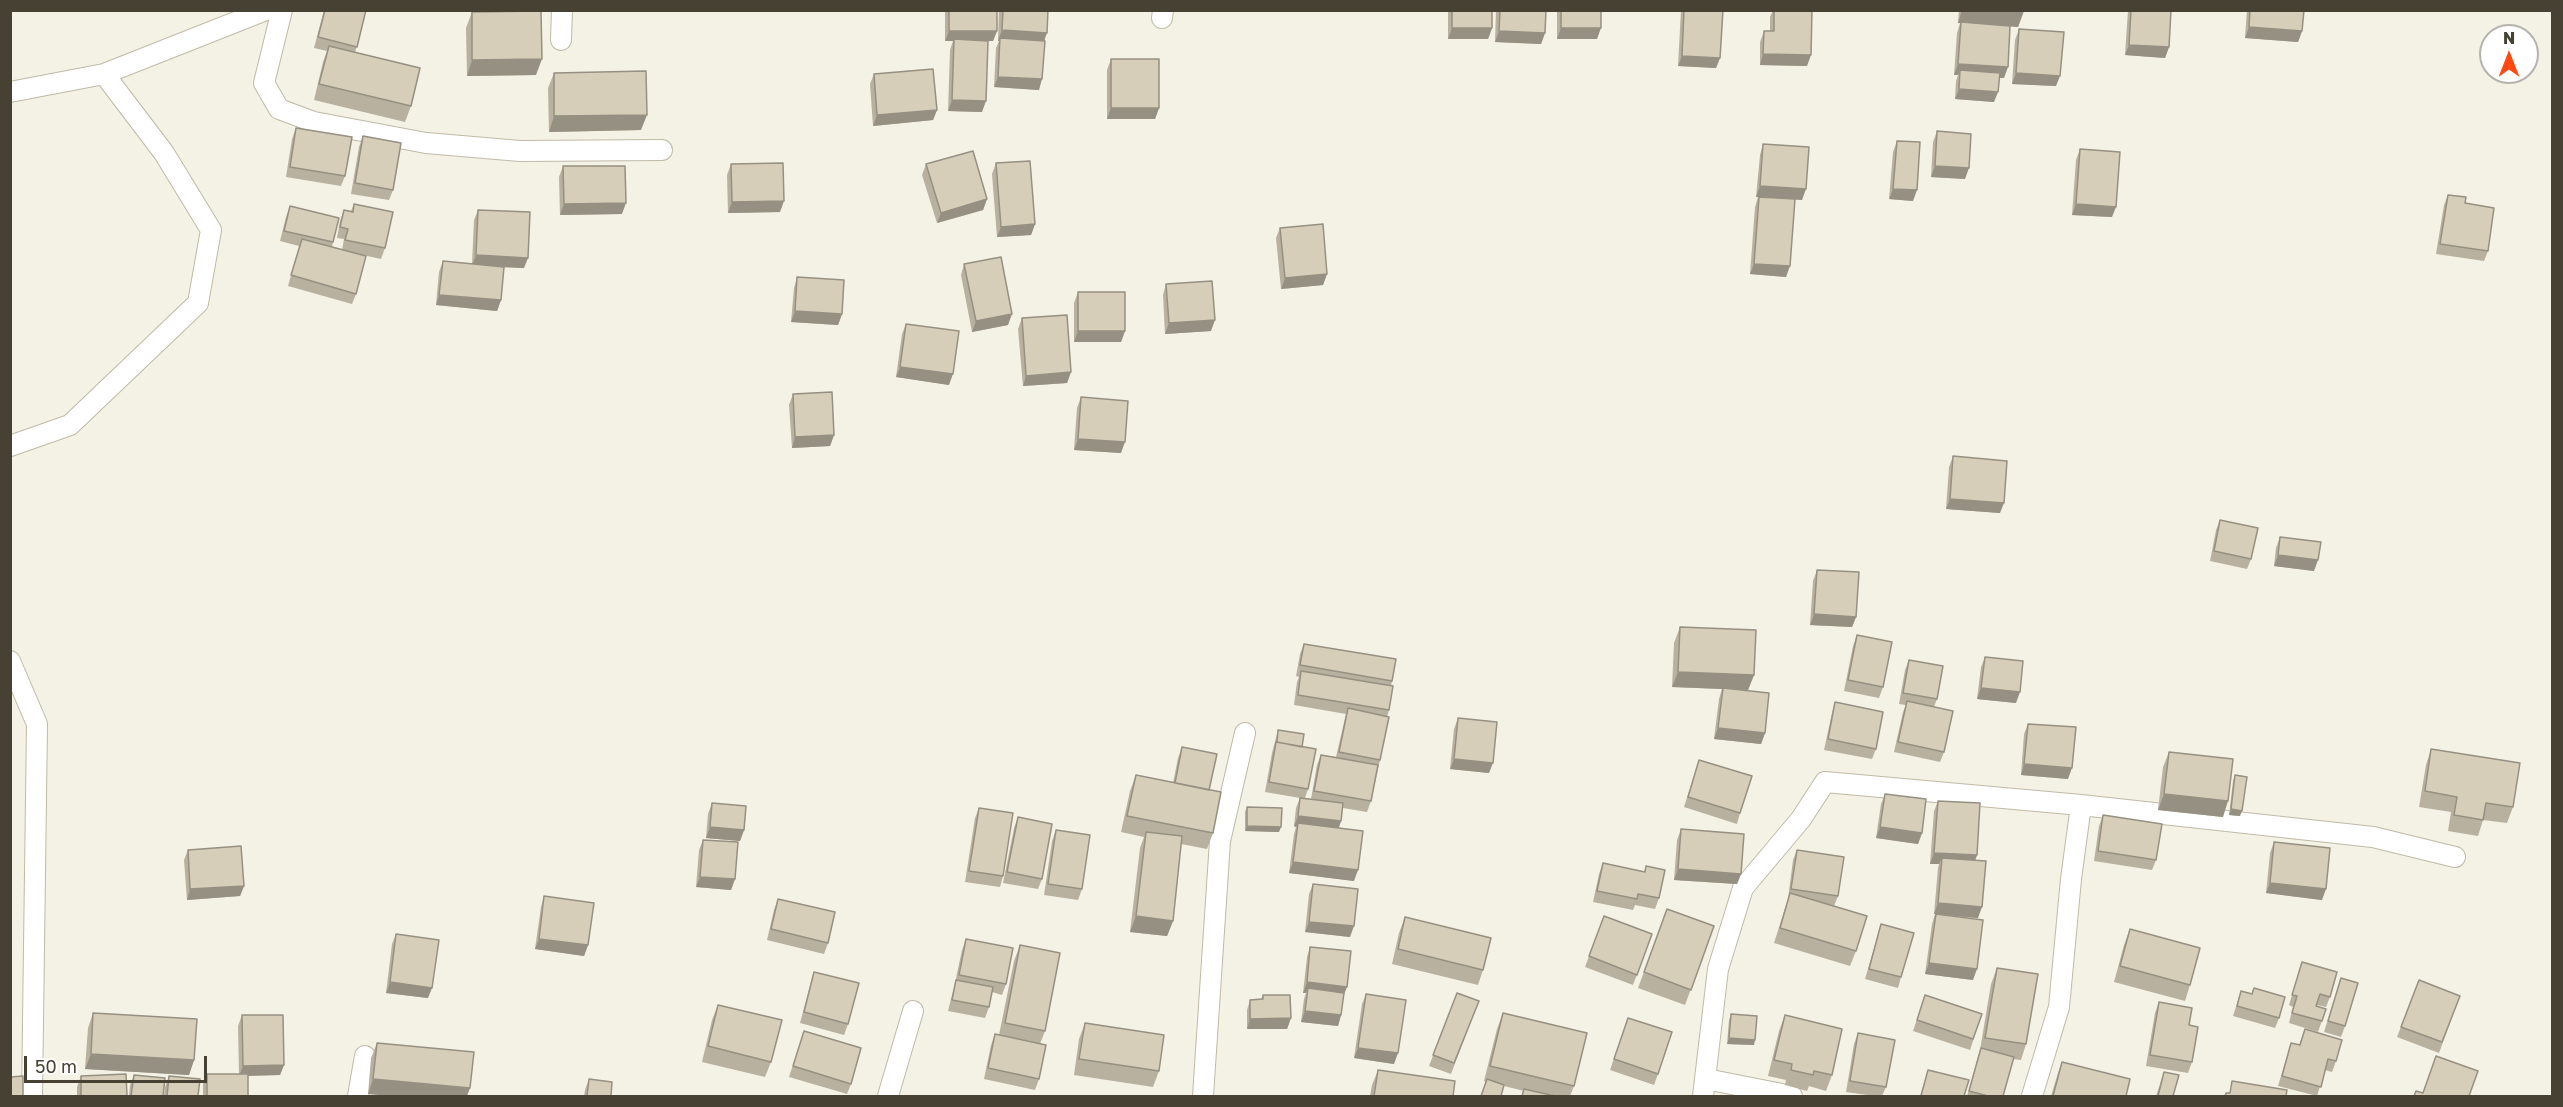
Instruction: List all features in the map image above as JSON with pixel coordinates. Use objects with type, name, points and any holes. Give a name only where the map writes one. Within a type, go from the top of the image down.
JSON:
[{"type":"street","points":[[10,92],[104,74],[266,10]]},
{"type":"street","points":[[282,10],[264,83],[279,109],[314,122],[426,143],[520,151],[662,150]]},
{"type":"street","points":[[561,40],[562,10]]},
{"type":"street","points":[[10,446],[70,425],[198,303],[211,230],[164,153],[104,74]]},
{"type":"street","points":[[10,661],[37,724],[32,1096]]},
{"type":"street","points":[[1203,1096],[1220,841],[1245,734]]},
{"type":"street","points":[[1792,1096],[1704,1088],[1719,969],[1743,888],[1801,819],[1825,782],[2081,805],[2373,837],[2455,857]]},
{"type":"street","points":[[2032,1096],[2059,1007],[2071,879],[2081,805]]},
{"type":"street","points":[[888,1096],[914,1011]]},
{"type":"street","points":[[358,1096],[365,1056]]},
{"type":"building","points":[[325,10],[366,10],[357,47],[318,37]]},
{"type":"building","points":[[949,10],[997,10],[997,31],[949,31]]},
{"type":"building","points":[[1003,10],[1048,10],[1047,33],[1002,30]]},
{"type":"building","points":[[1452,10],[1492,10],[1492,28],[1452,28]]},
{"type":"building","points":[[1500,10],[1546,10],[1545,33],[1499,31]]},
{"type":"building","points":[[1561,10],[1601,10],[1601,28],[1561,28]]},
{"type":"building","points":[[1684,10],[1723,10],[1720,58],[1682,56]]},
{"type":"building","points":[[1774,10],[1812,10],[1811,55],[1763,54],[1764,31],[1774,31]]},
{"type":"building","points":[[2131,10],[2171,10],[2169,47],[2129,45]]},
{"type":"building","points":[[2250,10],[2304,10],[2302,31],[2249,27]]},
{"type":"building","points":[[541,11],[542,59],[472,60],[472,12]]},
{"type":"building","points":[[1961,22],[2010,26],[2008,67],[1958,64]]},
{"type":"building","points":[[2019,29],[2064,32],[2060,76],[2016,73]]},
{"type":"building","points":[[1000,38],[1045,41],[1042,79],[998,77]]},
{"type":"building","points":[[954,39],[988,41],[986,101],[952,100]]},
{"type":"building","points":[[329,46],[420,68],[411,106],[319,84]]},
{"type":"building","points":[[1111,59],[1159,59],[1159,108],[1111,108]]},
{"type":"building","points":[[933,69],[937,110],[877,115],[874,74]]},
{"type":"building","points":[[1960,70],[2000,73],[1998,92],[1959,89]]},
{"type":"building","points":[[646,71],[647,115],[554,116],[554,73]]},
{"type":"building","points":[[296,128],[352,137],[345,176],[290,167]]},
{"type":"building","points":[[1937,131],[1971,134],[1969,168],[1935,166]]},
{"type":"building","points":[[363,136],[401,143],[393,190],[355,183]]},
{"type":"building","points":[[1897,141],[1920,142],[1917,190],[1893,189]]},
{"type":"building","points":[[1763,144],[1809,147],[1806,189],[1760,186]]},
{"type":"building","points":[[2080,149],[2120,152],[2116,207],[2076,204]]},
{"type":"building","points":[[973,151],[987,199],[941,213],[926,164]]},
{"type":"building","points":[[1030,161],[1035,224],[1001,227],[996,163]]},
{"type":"building","points":[[783,163],[784,201],[732,202],[731,164]]},
{"type":"building","points":[[563,166],[625,166],[626,203],[564,204]]},
{"type":"building","points":[[2448,195],[2466,197],[2465,203],[2494,208],[2488,251],[2440,244]]},
{"type":"building","points":[[1759,197],[1795,199],[1790,266],[1754,264]]},
{"type":"building","points":[[354,204],[393,212],[385,248],[345,240],[348,229],[340,227],[344,210],[353,212]]},
{"type":"building","points":[[290,206],[339,218],[333,242],[284,231]]},
{"type":"building","points":[[478,210],[530,212],[528,258],[476,255]]},
{"type":"building","points":[[1323,224],[1327,274],[1285,278],[1280,228]]},
{"type":"building","points":[[302,239],[366,256],[356,294],[291,275]]},
{"type":"building","points":[[1001,257],[1012,314],[976,321],[964,264]]},
{"type":"building","points":[[443,261],[504,267],[501,300],[439,295]]},
{"type":"building","points":[[797,277],[844,280],[842,314],[795,311]]},
{"type":"building","points":[[1212,281],[1215,320],[1169,323],[1166,284]]},
{"type":"building","points":[[1078,292],[1125,292],[1125,331],[1078,331]]},
{"type":"building","points":[[1067,315],[1071,372],[1026,376],[1022,318]]},
{"type":"building","points":[[906,324],[959,331],[953,374],[900,367]]},
{"type":"building","points":[[832,392],[834,435],[795,437],[793,394]]},
{"type":"building","points":[[1081,397],[1128,401],[1125,442],[1078,439]]},
{"type":"building","points":[[1953,456],[2007,461],[2004,503],[1950,499]]},
{"type":"building","points":[[2220,520],[2258,528],[2251,559],[2214,551]]},
{"type":"building","points":[[2280,537],[2321,542],[2318,560],[2278,555]]},
{"type":"building","points":[[1817,570],[1859,572],[1856,617],[1814,614]]},
{"type":"building","points":[[1680,627],[1756,630],[1754,675],[1678,672]]},
{"type":"building","points":[[1857,635],[1892,642],[1883,687],[1848,680]]},
{"type":"building","points":[[1304,644],[1396,659],[1392,681],[1300,665]]},
{"type":"building","points":[[1985,657],[2023,661],[2020,692],[1981,688]]},
{"type":"building","points":[[1909,660],[1943,666],[1937,699],[1903,693]]},
{"type":"building","points":[[1301,671],[1393,686],[1389,710],[1298,695]]},
{"type":"building","points":[[1723,688],[1769,693],[1765,733],[1718,728]]},
{"type":"building","points":[[1907,701],[1953,711],[1944,752],[1898,742]]},
{"type":"building","points":[[1835,702],[1883,712],[1876,749],[1828,739]]},
{"type":"building","points":[[1348,708],[1389,717],[1380,760],[1339,752]]},
{"type":"building","points":[[1458,718],[1497,722],[1493,763],[1454,759]]},
{"type":"building","points":[[2028,724],[2076,727],[2072,768],[2024,764]]},
{"type":"building","points":[[1278,730],[1304,734],[1302,747],[1277,742]]},
{"type":"building","points":[[1276,742],[1316,749],[1308,789],[1269,782]]},
{"type":"building","points":[[1182,747],[1217,754],[1209,790],[1175,783]]},
{"type":"building","points":[[2431,749],[2520,763],[2513,807],[2486,803],[2483,820],[2454,815],[2457,797],[2425,791]]},
{"type":"building","points":[[2169,752],[2233,759],[2228,801],[2164,794]]},
{"type":"building","points":[[1321,755],[1378,765],[1371,801],[1314,791]]},
{"type":"building","points":[[1699,760],[1752,776],[1740,813],[1688,797]]},
{"type":"building","points":[[1136,775],[1221,792],[1213,833],[1127,816]]},
{"type":"building","points":[[2235,775],[2247,777],[2242,811],[2231,809]]},
{"type":"building","points":[[1885,794],[1926,799],[1922,833],[1880,827]]},
{"type":"building","points":[[1300,798],[1343,803],[1341,821],[1298,816]]},
{"type":"building","points":[[1938,801],[1980,803],[1977,855],[1934,853]]},
{"type":"building","points":[[712,803],[746,806],[744,830],[710,827]]},
{"type":"building","points":[[1247,807],[1282,808],[1281,827],[1247,826]]},
{"type":"building","points":[[979,808],[1013,813],[1003,876],[969,871]]},
{"type":"building","points":[[2103,815],[2162,824],[2156,860],[2098,851]]},
{"type":"building","points":[[1018,817],[1052,824],[1042,879],[1007,872]]},
{"type":"building","points":[[1298,823],[1363,831],[1358,870],[1293,862]]},
{"type":"building","points":[[1681,829],[1744,834],[1741,874],[1678,869]]},
{"type":"building","points":[[1056,830],[1090,835],[1082,889],[1048,884]]},
{"type":"building","points":[[1146,832],[1182,836],[1173,921],[1136,916]]},
{"type":"building","points":[[703,840],[738,842],[735,879],[700,877]]},
{"type":"building","points":[[2274,842],[2330,848],[2326,889],[2270,883]]},
{"type":"building","points":[[241,846],[244,886],[190,889],[188,850]]},
{"type":"building","points":[[1797,850],[1844,857],[1838,896],[1791,889]]},
{"type":"building","points":[[1942,858],[1986,861],[1982,907],[1938,903]]},
{"type":"building","points":[[1603,863],[1645,872],[1646,866],[1665,870],[1659,898],[1638,894],[1637,899],[1597,891]]},
{"type":"building","points":[[1313,884],[1358,889],[1354,926],[1309,922]]},
{"type":"building","points":[[1790,893],[1867,916],[1856,951],[1780,928]]},
{"type":"building","points":[[544,896],[594,903],[588,945],[539,939]]},
{"type":"building","points":[[778,899],[835,912],[828,943],[771,929]]},
{"type":"building","points":[[1667,909],[1714,926],[1691,990],[1644,972]]},
{"type":"building","points":[[1936,914],[1983,920],[1977,969],[1929,963]]},
{"type":"building","points":[[1604,916],[1652,934],[1637,975],[1589,956]]},
{"type":"building","points":[[1405,917],[1491,938],[1483,970],[1398,949]]},
{"type":"building","points":[[1881,924],[1914,933],[1901,977],[1869,969]]},
{"type":"building","points":[[2130,929],[2200,948],[2190,985],[2120,966]]},
{"type":"building","points":[[396,934],[439,940],[432,988],[390,982]]},
{"type":"building","points":[[966,939],[1013,948],[1006,984],[959,975]]},
{"type":"building","points":[[1020,945],[1060,953],[1045,1031],[1005,1023]]},
{"type":"building","points":[[1310,947],[1351,951],[1347,987],[1307,982]]},
{"type":"building","points":[[2302,962],[2337,972],[2330,997],[2320,994],[2316,1006],[2326,1009],[2322,1021],[2292,1013],[2297,996],[2292,995]]},
{"type":"building","points":[[1997,968],[2038,974],[2026,1044],[1985,1038]]},
{"type":"building","points":[[814,972],[859,983],[848,1024],[804,1012]]},
{"type":"building","points":[[2341,978],[2358,983],[2345,1026],[2328,1021]]},
{"type":"building","points":[[956,980],[993,987],[989,1007],[952,1000]]},
{"type":"building","points":[[2419,980],[2460,996],[2442,1042],[2401,1027]]},
{"type":"building","points":[[1308,988],[1344,993],[1341,1015],[1305,1011]]},
{"type":"building","points":[[2254,988],[2285,997],[2279,1018],[2237,1006],[2241,991],[2252,994]]},
{"type":"building","points":[[1457,993],[1479,1001],[1454,1063],[1433,1055]]},
{"type":"building","points":[[1366,994],[1406,1000],[1398,1053],[1358,1048]]},
{"type":"building","points":[[1263,995],[1290,995],[1291,1018],[1250,1019],[1250,1000],[1263,999]]},
{"type":"building","points":[[1925,995],[1982,1014],[1973,1039],[1917,1020]]},
{"type":"building","points":[[2159,1002],[2192,1008],[2189,1025],[2198,1027],[2192,1062],[2150,1055]]},
{"type":"building","points":[[718,1005],[782,1020],[771,1062],[708,1046]]},
{"type":"building","points":[[93,1013],[197,1019],[194,1060],[91,1054]]},
{"type":"building","points":[[1503,1013],[1587,1033],[1574,1086],[1490,1066]]},
{"type":"building","points":[[1731,1014],[1757,1016],[1755,1040],[1729,1038]]},
{"type":"building","points":[[242,1015],[283,1015],[284,1065],[243,1066]]},
{"type":"building","points":[[1785,1015],[1842,1029],[1832,1075],[1814,1071],[1813,1075],[1791,1070],[1792,1064],[1774,1060]]},
{"type":"building","points":[[1628,1018],[1672,1032],[1658,1074],[1614,1059]]},
{"type":"building","points":[[1085,1023],[1164,1035],[1159,1071],[1079,1059]]},
{"type":"building","points":[[2305,1029],[2342,1040],[2336,1061],[2328,1059],[2321,1087],[2282,1076],[2291,1043],[2300,1045]]},
{"type":"building","points":[[804,1031],[861,1048],[851,1084],[793,1066]]},
{"type":"building","points":[[1858,1033],[1895,1040],[1886,1087],[1850,1081]]},
{"type":"building","points":[[995,1034],[1046,1045],[1039,1079],[988,1068]]},
{"type":"building","points":[[377,1043],[474,1052],[470,1088],[373,1079]]},
{"type":"building","points":[[1981,1048],[2014,1057],[2003,1096],[1988,1096],[1969,1091]]},
{"type":"building","points":[[2436,1056],[2478,1071],[2469,1096],[2414,1096],[2416,1091],[2423,1093]]},
{"type":"building","points":[[2062,1062],[2130,1079],[2126,1096],[2053,1096]]},
{"type":"building","points":[[1378,1070],[1455,1081],[1453,1096],[1374,1096]]},
{"type":"building","points":[[1928,1070],[1969,1080],[1964,1096],[1921,1096]]},
{"type":"building","points":[[2164,1072],[2179,1075],[2173,1096],[2158,1096]]},
{"type":"building","points":[[126,1074],[127,1096],[81,1096],[81,1076]]},
{"type":"building","points":[[207,1074],[248,1074],[248,1096],[207,1096]]},
{"type":"building","points":[[134,1075],[165,1078],[163,1096],[131,1096]]},
{"type":"building","points":[[23,1076],[23,1096],[10,1096],[10,1077]]},
{"type":"building","points":[[169,1076],[200,1079],[198,1096],[167,1096]]},
{"type":"building","points":[[589,1079],[612,1082],[611,1096],[587,1096]]},
{"type":"building","points":[[1487,1079],[1504,1085],[1501,1096],[1481,1096]]},
{"type":"building","points":[[2232,1081],[2287,1090],[2286,1096],[2225,1096],[2226,1093],[2230,1093]]},
{"type":"building","points":[[1524,1089],[1555,1096],[1522,1096]]}]
